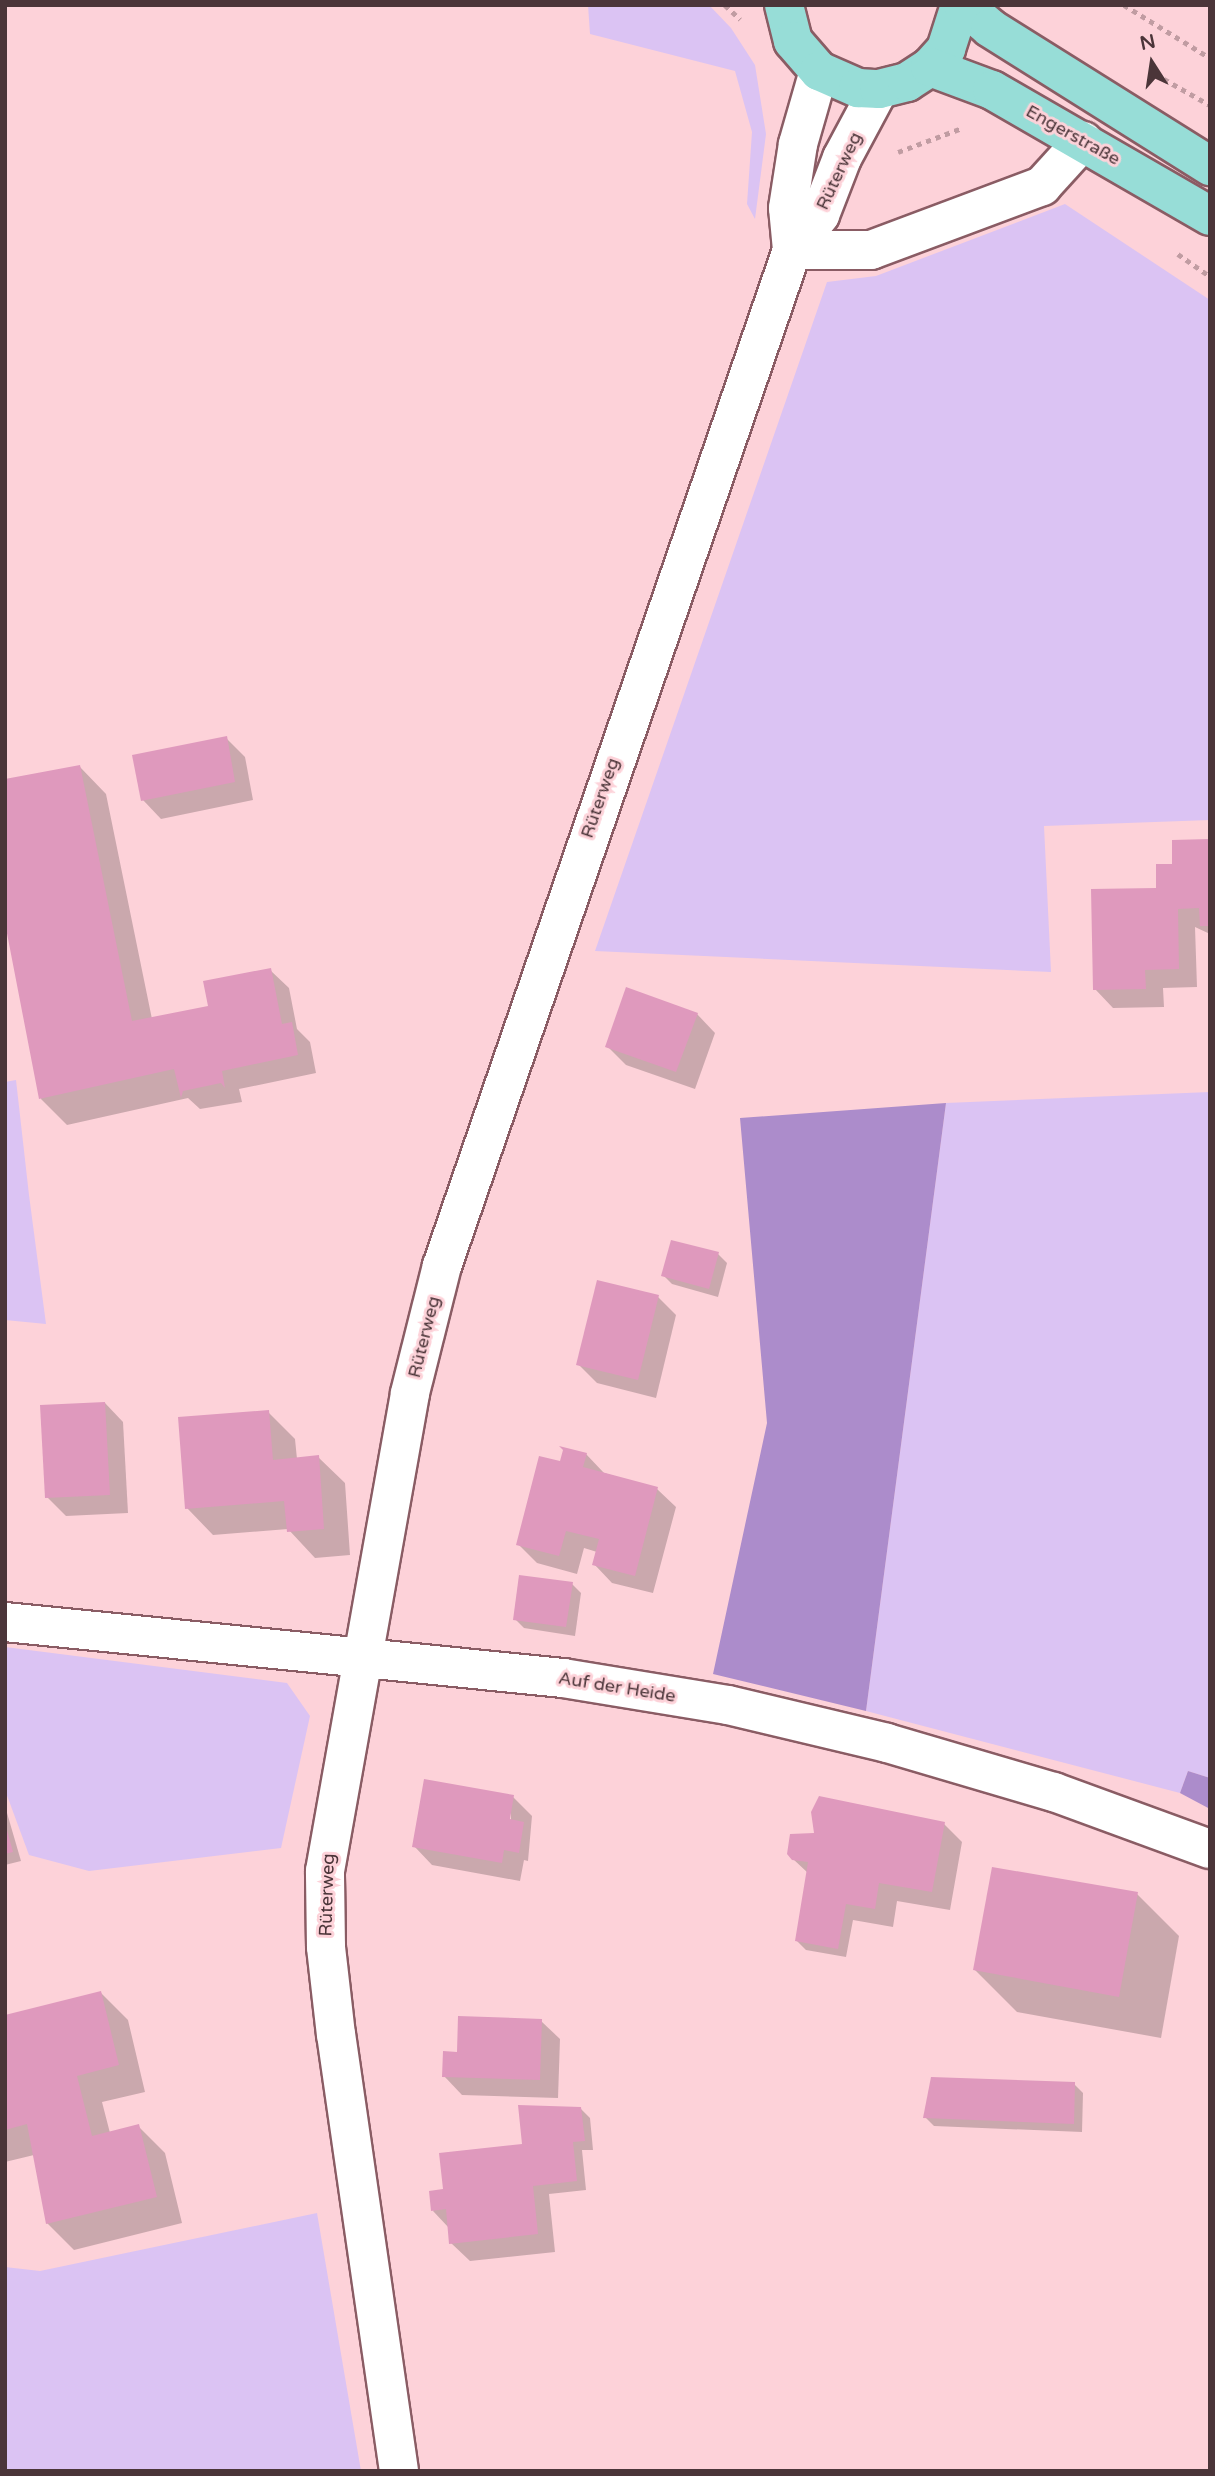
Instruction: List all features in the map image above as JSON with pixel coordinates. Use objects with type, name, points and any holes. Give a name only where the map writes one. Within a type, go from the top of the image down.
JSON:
[{"type":"main road","points":[[784,5],[793,41],[819,71],[858,88],[879,89],[906,82],[930,67],[946,49],[962,5],[990,28],[1210,166]]},
{"type":"main road","name":"Engerstraße","points":[[930,67],[992,90],[1210,216]]},
{"type":"street","name":"Rüterweg","points":[[792,250],[788,208],[796,157],[819,71]]},
{"type":"street","name":"Rüterweg","points":[[399,2471],[326,1947],[325,1871],[410,1393],[442,1266],[792,250],[820,215],[842,158],[879,89]]},
{"type":"street","points":[[792,250],[872,250],[1042,186],[1083,141]]},
{"type":"street","name":"Auf der Heide","points":[[5,1622],[563,1678],[728,1705],[887,1744],[1054,1792],[1210,1849]]},
{"type":"path","points":[[1124,5],[1210,58]]},
{"type":"path","points":[[842,158],[866,165],[975,122]]},
{"type":"shaded area","points":[[588,5],[709,5],[731,28],[755,65],[766,134],[755,219],[747,204],[752,132],[735,71],[590,34]]},
{"type":"shaded area","points":[[1065,204],[1210,300],[1210,820],[1044,826],[1051,972],[595,951],[827,282],[876,276]]},
{"type":"shaded area","points":[[16,1080],[46,1324],[5,1320],[5,1082]]},
{"type":"shaded area","points":[[1210,1092],[1210,1778],[1188,1771],[1180,1793],[866,1711],[946,1103]]},
{"type":"shaded area","points":[[946,1103],[866,1711],[713,1674],[767,1423],[740,1118]]},
{"type":"shaded area","points":[[5,1647],[287,1683],[310,1716],[281,1848],[89,1871],[29,1855],[5,1790]]},
{"type":"shaded area","points":[[1188,1771],[1210,1778],[1210,1809],[1180,1793]]},
{"type":"shaded area","points":[[317,2213],[361,2471],[5,2471],[5,2267],[40,2271]]},
{"type":"building","points":[[227,736],[235,782],[141,801],[132,755]]},
{"type":"building","points":[[80,765],[132,1021],[208,1006],[203,981],[271,968],[282,1024],[292,1022],[298,1055],[222,1071],[225,1088],[221,1083],[183,1091],[181,1098],[174,1069],[39,1099],[5,923],[5,779]]},
{"type":"building","points":[[1210,839],[1210,926],[1200,926],[1199,908],[1178,909],[1179,969],[1145,970],[1146,989],[1093,990],[1091,889],[1156,888],[1156,864],[1172,864],[1172,840]]},
{"type":"building","points":[[626,987],[698,1013],[676,1072],[605,1047]]},
{"type":"building","points":[[671,1240],[719,1252],[709,1289],[661,1276]]},
{"type":"building","points":[[597,1280],[659,1295],[638,1380],[576,1365]]},
{"type":"building","points":[[105,1402],[110,1495],[45,1498],[40,1405]]},
{"type":"building","points":[[269,1410],[273,1460],[319,1455],[324,1529],[287,1532],[284,1501],[185,1509],[178,1417]]},
{"type":"building","points":[[559,1446],[587,1453],[583,1467],[658,1487],[635,1576],[592,1565],[599,1539],[566,1531],[559,1556],[516,1545],[539,1456],[560,1461],[563,1450]]},
{"type":"building","points":[[519,1575],[573,1582],[566,1627],[513,1620]]},
{"type":"building","points":[[424,1779],[514,1795],[510,1819],[524,1822],[519,1853],[504,1850],[502,1863],[412,1847]]},
{"type":"building","points":[[819,1796],[945,1822],[932,1892],[879,1883],[875,1909],[846,1904],[838,1949],[795,1941],[808,1862],[792,1860],[787,1854],[790,1834],[814,1833],[811,1812]]},
{"type":"building","points":[[5,1823],[13,1852],[5,1854]]},
{"type":"building","points":[[992,1867],[1138,1892],[1119,1997],[973,1970]]},
{"type":"building","points":[[101,1991],[119,2065],[77,2076],[92,2136],[139,2124],[157,2197],[46,2224],[27,2124],[5,2130],[5,2015]]},
{"type":"building","points":[[458,2016],[542,2019],[540,2080],[442,2077],[443,2051],[457,2052]]},
{"type":"building","points":[[931,2077],[1075,2082],[1074,2124],[923,2118]]},
{"type":"building","points":[[518,2105],[581,2107],[585,2141],[573,2142],[577,2181],[533,2186],[538,2234],[449,2244],[446,2209],[431,2211],[429,2191],[443,2189],[439,2153],[522,2144]]}]
